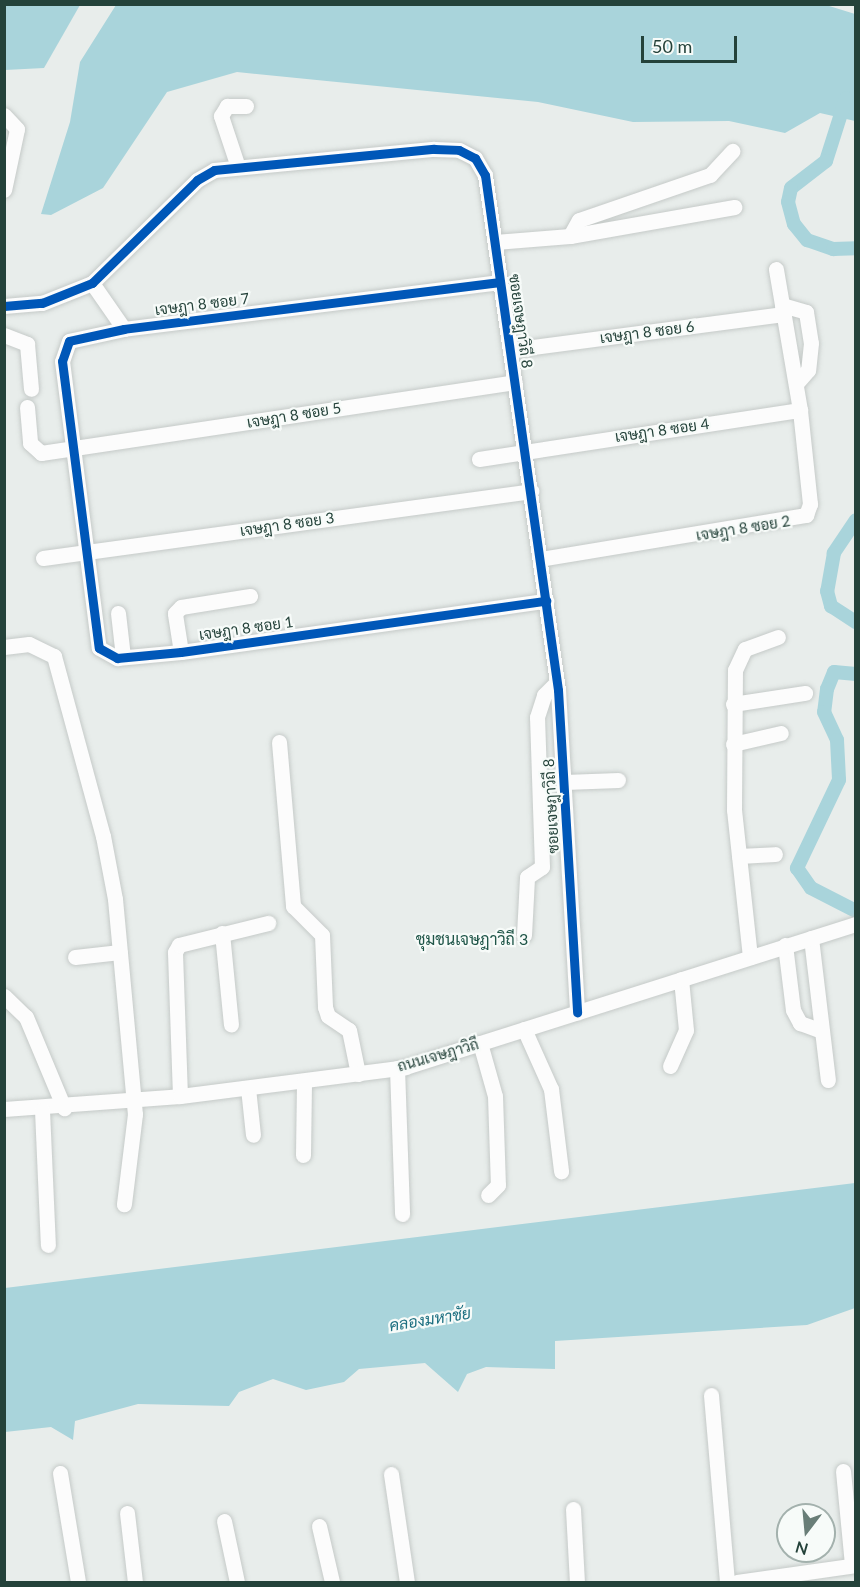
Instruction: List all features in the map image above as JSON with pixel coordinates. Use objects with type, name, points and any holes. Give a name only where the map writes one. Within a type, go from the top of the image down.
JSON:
[{"type":"street","points":[[237,164],[221,116],[227,106],[246,106]]},
{"type":"street","points":[[4,115],[17,129],[4,190]]},
{"type":"street","name":"ซอยเจษฎาวิถี 8","points":[[4,306],[51,301],[92,283],[197,180],[237,164],[459,150],[475,158],[485,175],[557,682],[565,782],[577,1012]]},
{"type":"street","points":[[570,236],[579,220],[710,175],[732,151]]},
{"type":"street","points":[[626,202],[632,225]]},
{"type":"street","points":[[495,242],[570,236],[734,207]]},
{"type":"street","name":"เจษฎา 8 ซอย 2","points":[[540,559],[806,515],[810,504],[800,410],[776,269]]},
{"type":"street","name":"เจษฎา 8 ซอย 7","points":[[88,552],[73,449],[63,350],[79,337],[124,329],[500,282]]},
{"type":"street","points":[[92,283],[124,329]]},
{"type":"street","points":[[783,309],[806,312],[812,342],[808,370],[796,384]]},
{"type":"street","name":"เจษฎา 8 ซอย 6","points":[[510,350],[783,309]]},
{"type":"street","points":[[4,335],[27,344],[31,389]]},
{"type":"street","name":"เจษฎา 8 ซอย 5","points":[[27,407],[33,449],[41,453],[515,382]]},
{"type":"street","name":"เจษฎา 8 ซอย 4","points":[[479,459],[800,410]]},
{"type":"street","name":"เจษฎา 8 ซอย 3","points":[[44,558],[531,490]]},
{"type":"street","points":[[88,552],[99,648],[123,657],[118,613]]},
{"type":"street","points":[[181,652],[175,613],[181,607],[250,596]]},
{"type":"street","name":"เจษฎา 8 ซอย 1","points":[[123,657],[181,652],[546,601]]},
{"type":"street","points":[[750,957],[739,856],[733,744],[735,670],[745,649],[778,637]]},
{"type":"street","points":[[4,647],[29,644],[54,656],[103,836],[120,952],[134,1100],[124,1204]]},
{"type":"street","points":[[524,935],[527,877],[542,867],[537,717],[544,695],[557,682]]},
{"type":"street","points":[[733,704],[806,693]]},
{"type":"street","points":[[733,744],[781,733]]},
{"type":"street","points":[[279,742],[293,906],[322,935],[325,1007],[328,1016],[349,1030],[358,1074]]},
{"type":"street","points":[[565,782],[618,780]]},
{"type":"street","points":[[739,856],[775,854]]},
{"type":"street","points":[[180,1096],[175,952],[179,945],[268,923]]},
{"type":"street","name":"ถนนเจษฎาวิถี","points":[[6,1108],[42,1110],[64,1108],[304,1082],[397,1068],[855,924]]},
{"type":"street","points":[[222,933],[231,1025]]},
{"type":"street","points":[[811,938],[828,1080]]},
{"type":"street","points":[[785,945],[793,1010],[807,1028],[822,1031]]},
{"type":"street","points":[[75,957],[120,952]]},
{"type":"street","points":[[670,1066],[686,1030],[681,979]]},
{"type":"street","points":[[4,996],[26,1017],[64,1108]]},
{"type":"street","points":[[524,1029],[547,1077],[561,1171]]},
{"type":"street","points":[[480,1043],[495,1096],[498,1185],[488,1195]]},
{"type":"street","points":[[397,1068],[402,1214]]},
{"type":"street","points":[[303,1155],[304,1082]]},
{"type":"street","points":[[248,1088],[253,1135]]},
{"type":"street","points":[[42,1110],[48,1245]]},
{"type":"street","points":[[711,1395],[727,1582]]},
{"type":"street","points":[[737,1582],[793,1578],[854,1565],[843,1471]]},
{"type":"street","points":[[60,1473],[78,1582]]},
{"type":"street","points":[[391,1474],[407,1582]]},
{"type":"street","points":[[573,1509],[577,1582]]},
{"type":"street","points":[[127,1513],[135,1582]]},
{"type":"street","points":[[224,1521],[237,1582]]},
{"type":"street","points":[[319,1526],[332,1582]]},
{"type":"water","points":[[5,4],[80,5],[44,68],[5,70]]},
{"type":"water","points":[[116,5],[826,5],[855,14],[855,121],[820,113],[785,133],[729,121],[633,122],[538,102],[237,72],[167,92],[103,188],[51,215],[41,214],[70,122],[80,62]]},
{"type":"water","name":"คลองมหาชัย","points":[[855,1183],[855,1308],[807,1325],[555,1341],[555,1369],[486,1367],[467,1374],[458,1392],[425,1363],[359,1369],[344,1382],[306,1390],[273,1379],[239,1392],[229,1406],[138,1404],[75,1421],[73,1440],[51,1427],[5,1432],[5,1288]]},
{"type":"waterway","points":[[846,98],[826,161],[791,188],[788,202],[794,224],[807,240],[833,249],[856,248]]},
{"type":"waterway","points":[[856,520],[834,553],[827,591],[831,606],[856,622]]},
{"type":"waterway","points":[[856,674],[834,672],[827,689],[824,712],[837,740],[839,780],[797,868],[811,888],[856,911]]},
{"type":"cycle path","points":[[4,306],[42,303],[92,283],[197,180],[214,170],[434,149],[459,150],[475,158],[485,175],[558,690],[577,1012]]},
{"type":"cycle path","points":[[500,282],[124,329],[69,341],[62,361],[99,648],[117,658],[181,652],[546,601]]},
{"type":"district","name":"ชุมชนเจษฎาวิถี 3","points":[[472,939]]}]
